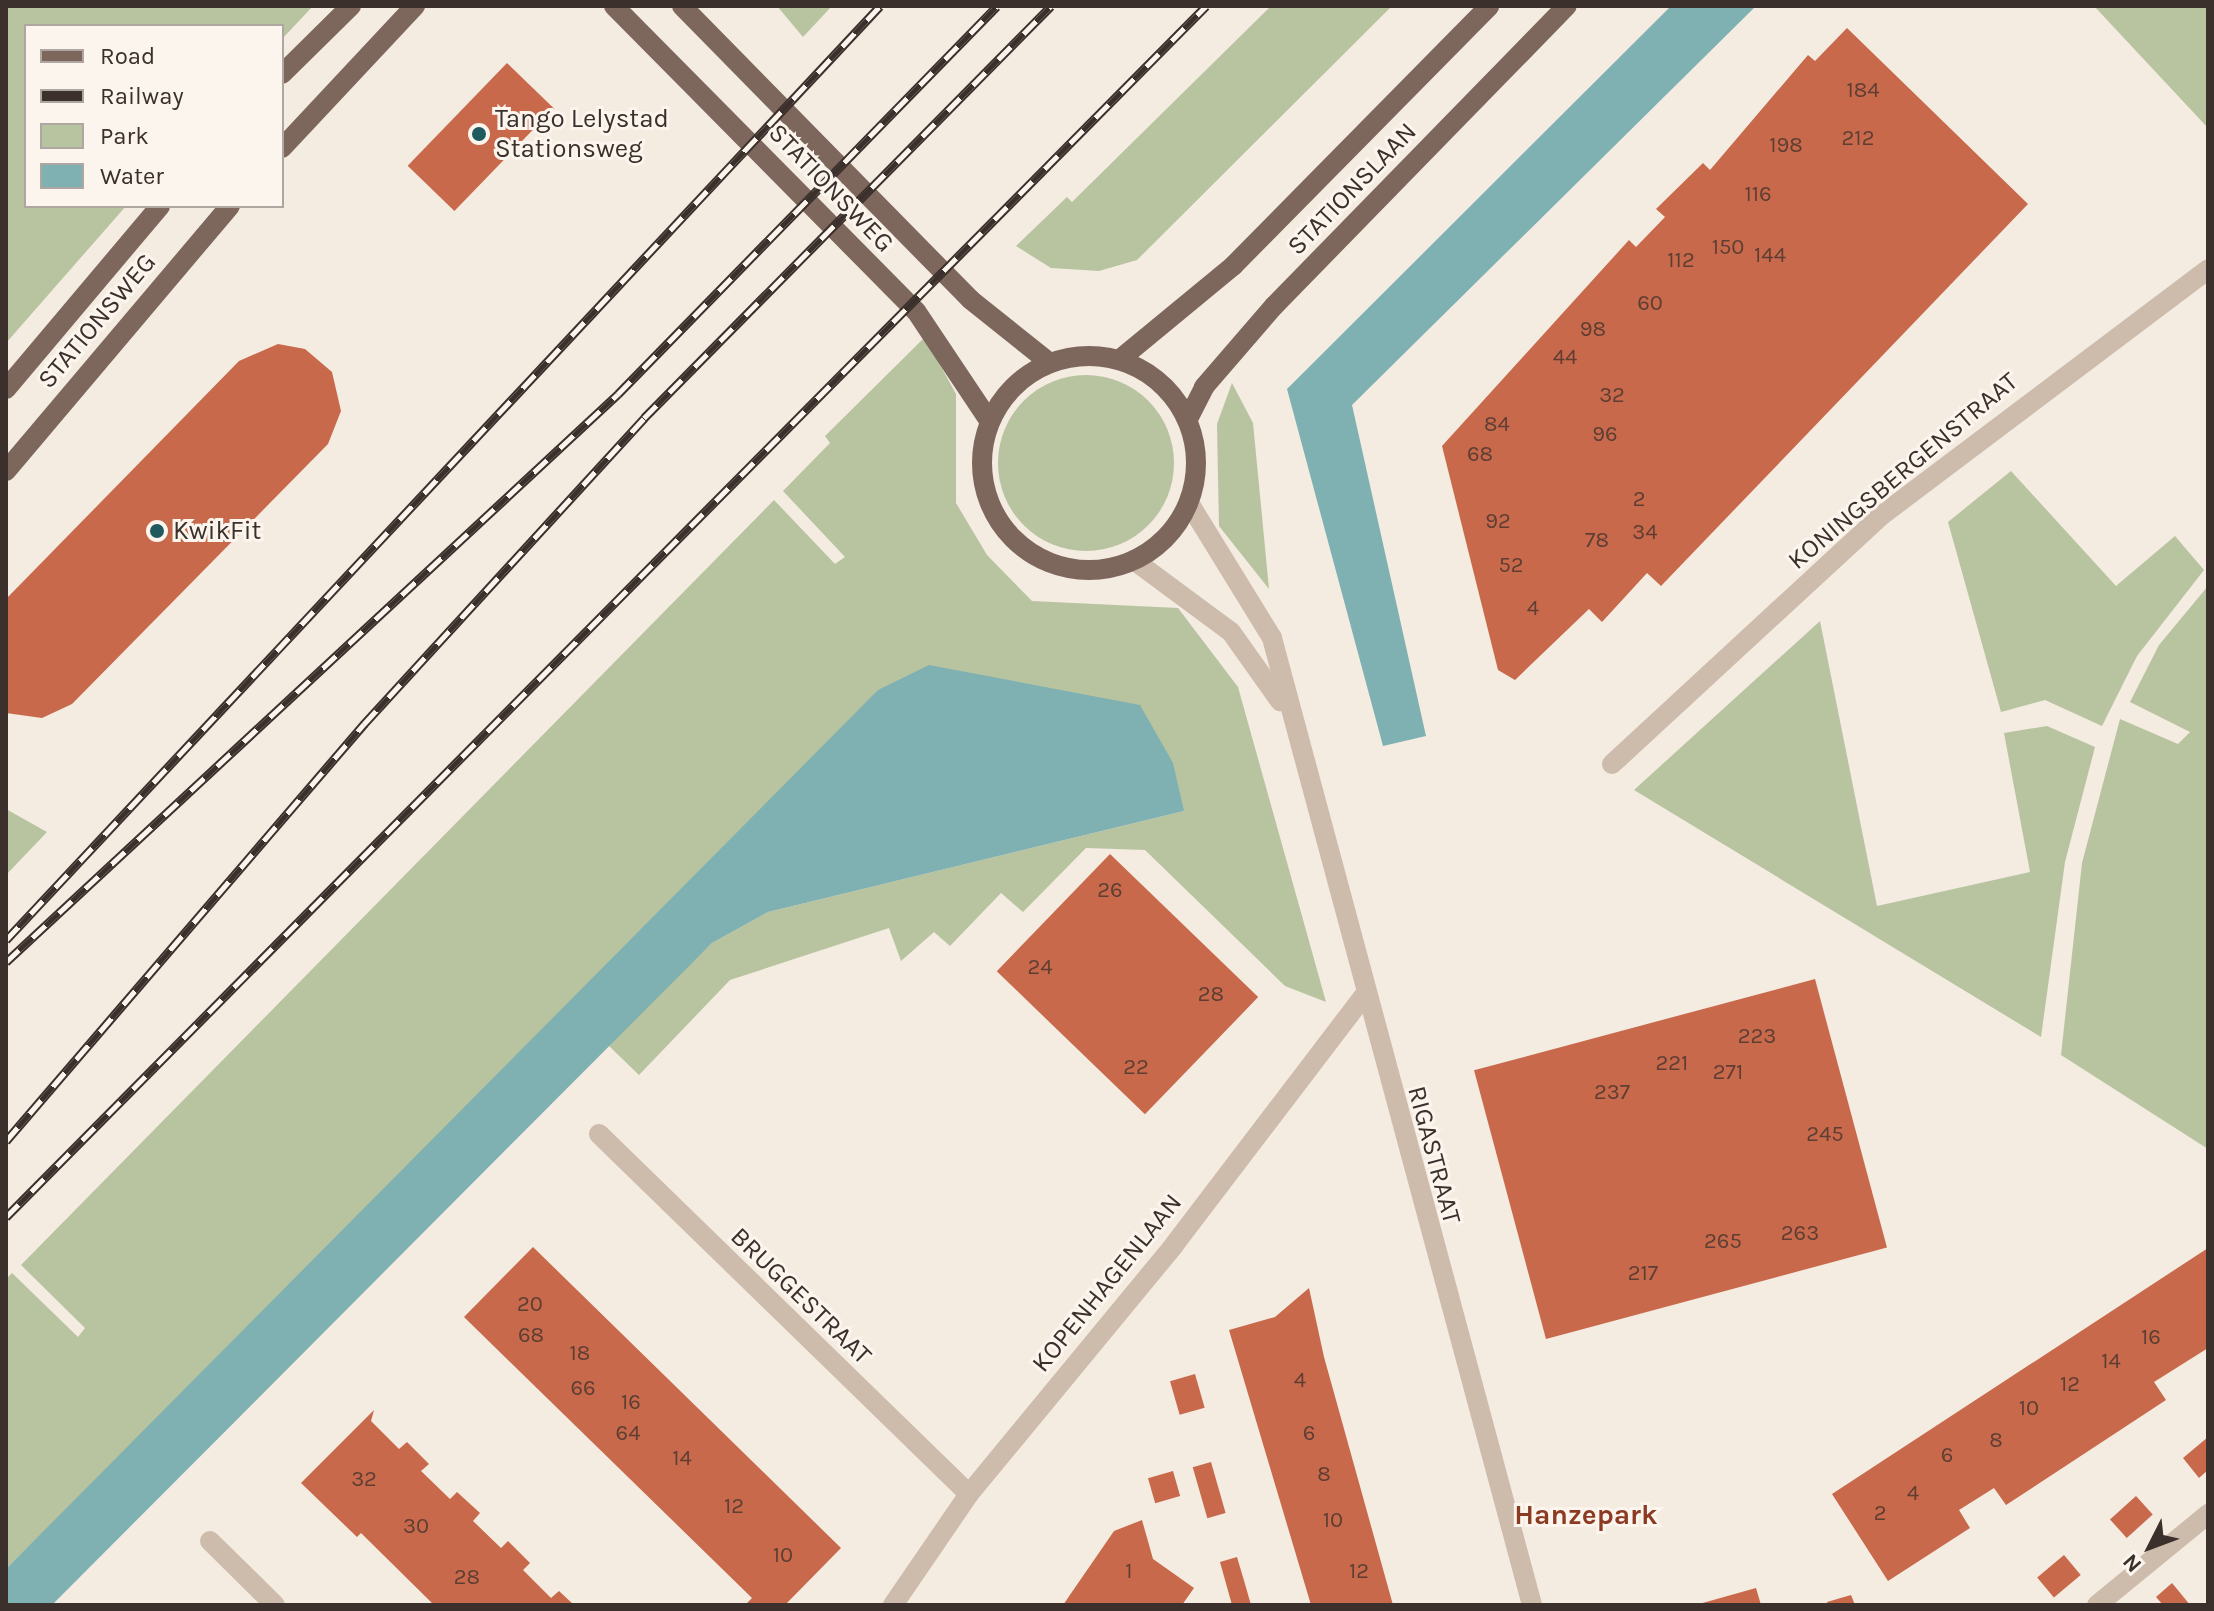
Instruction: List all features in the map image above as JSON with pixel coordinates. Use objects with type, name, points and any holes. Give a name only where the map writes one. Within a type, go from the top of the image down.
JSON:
[{"type":"main road","points":[[284,72],[351,6]]},
{"type":"main road","points":[[284,146],[415,6]]},
{"type":"main road","name":"STATIONSWEG","points":[[614,6],[916,311],[990,422]]},
{"type":"main road","name":"STATIONSWEG","points":[[682,6],[971,300],[1050,363]]},
{"type":"main road","name":"STATIONSLAAN","points":[[1119,360],[1233,266],[1489,6]]},
{"type":"main road","name":"STATIONSLAAN","points":[[1188,419],[1204,387],[1274,306],[1567,6]]},
{"type":"main road","name":"STATIONSWEG","points":[[6,389],[158,208]]},
{"type":"main road","name":"STATIONSWEG","points":[[6,471],[228,208]]},
{"type":"main road","points":[[1119,360],[1167,389],[1188,419],[1197,461],[1189,503],[1168,537],[1135,561],[1076,570],[1022,547],[987,497],[983,449],[990,422],[1009,392],[1050,363],[1119,360]]},
{"type":"street","name":"KONINGSBERGENSTRAAT","points":[[1612,764],[1882,515],[2208,269]]},
{"type":"street","name":"RIGASTRAAT","points":[[1189,503],[1263,614],[1364,996],[1532,1605]]},
{"type":"street","name":"RIGASTRAAT","points":[[1135,561],[1231,632],[1289,719]]},
{"type":"street","name":"KOPENHAGENLAAN","points":[[893,1605],[969,1494],[1174,1245],[1364,996]]},
{"type":"street","name":"BRUGGESTRAAT","points":[[599,1134],[969,1494]]},
{"type":"street","points":[[2097,1605],[2208,1514]]},
{"type":"street","points":[[210,1541],[275,1605]]},
{"type":"green space","points":[[6,6],[313,6],[284,37],[284,24],[24,24],[24,208],[124,208],[6,343]]},
{"type":"green space","points":[[777,6],[832,6],[803,37]]},
{"type":"green space","points":[[1271,6],[1392,6],[1137,260],[1099,271],[1051,268],[1016,246],[1067,197],[1072,202]]},
{"type":"green space","points":[[2094,6],[2208,6],[2208,128]]},
{"type":"green space","points":[[925,337],[956,394],[956,503],[987,555],[1032,601],[1178,608],[1238,687],[1326,1002],[1285,986],[1145,850],[1086,848],[1023,912],[1001,893],[950,946],[934,932],[901,961],[889,928],[730,980],[639,1075],[607,1044],[712,943],[768,912],[1184,811],[929,665],[6,1569],[6,1279],[12,1273],[78,1337],[85,1328],[21,1265],[774,500],[835,564],[845,557],[783,491],[830,443],[825,436]]},
{"type":"green space","points":[[1086,375],[1119,382],[1148,401],[1167,430],[1174,463],[1167,496],[1148,525],[1119,544],[1086,551],[1053,544],[1024,525],[1005,496],[998,463],[1005,430],[1024,401],[1053,382]]},
{"type":"green space","points":[[1232,383],[1253,423],[1269,589],[1219,526],[1217,424]]},
{"type":"green space","points":[[2011,471],[2116,586],[2175,536],[2204,570],[2137,656],[2102,726],[2045,700],[2001,712],[1948,522]]},
{"type":"green space","points":[[2208,586],[2208,1149],[2061,1055],[2082,863],[2120,719],[2178,744],[2190,732],[2130,702],[2159,645]]},
{"type":"green space","points":[[1820,621],[1877,906],[2030,872],[2004,733],[2047,726],[2095,747],[2065,862],[2041,1037],[1634,790]]},
{"type":"green space","points":[[6,809],[47,832],[6,875]]},
{"type":"water","points":[[1671,6],[1756,6],[1352,405],[1426,736],[1383,746],[1287,389]]},
{"type":"water","points":[[929,665],[1140,705],[1173,763],[1184,811],[768,912],[712,943],[52,1605],[6,1605],[6,1569],[878,690]]},
{"type":"building","points":[[1847,28],[2028,204],[1661,586],[1647,573],[1602,622],[1589,609],[1515,680],[1498,670],[1442,446],[1629,240],[1636,247],[1665,217],[1656,209],[1703,163],[1710,170],[1808,55],[1815,61]]},
{"type":"building","points":[[507,63],[554,108],[454,211],[408,166]]},
{"type":"building","points":[[278,344],[305,349],[332,372],[341,411],[328,444],[72,704],[42,718],[6,713],[6,599],[239,361]]},
{"type":"building","points":[[1110,854],[1258,997],[1145,1114],[997,971]]},
{"type":"building","points":[[1815,979],[1887,1248],[1546,1339],[1474,1070]]},
{"type":"building","points":[[533,1247],[841,1548],[785,1605],[745,1605],[752,1598],[464,1317]]},
{"type":"building","points":[[2208,1248],[2208,1348],[2154,1382],[2166,1400],[2006,1505],[1994,1488],[1959,1510],[1970,1528],[1888,1581],[1832,1494]]},
{"type":"building","points":[[1309,1288],[1324,1357],[1393,1605],[1311,1605],[1229,1330],[1275,1317]]},
{"type":"building","points":[[1195,1374],[1205,1408],[1180,1415],[1170,1381]]},
{"type":"building","points":[[374,1410],[371,1421],[399,1449],[407,1442],[429,1464],[421,1471],[450,1499],[457,1492],[480,1513],[473,1521],[501,1548],[508,1541],[530,1563],[523,1570],[551,1598],[559,1591],[574,1605],[434,1605],[361,1533],[357,1537],[301,1483]]},
{"type":"building","points":[[2208,1437],[2208,1470],[2199,1478],[2183,1458]]},
{"type":"building","points":[[1211,1462],[1226,1513],[1207,1518],[1193,1467]]},
{"type":"building","points":[[1173,1471],[1180,1496],[1155,1503],[1148,1478]]},
{"type":"building","points":[[2136,1496],[2153,1515],[2127,1538],[2110,1519]]},
{"type":"building","points":[[1142,1520],[1153,1559],[1194,1588],[1182,1605],[1063,1605],[1114,1531]]},
{"type":"building","points":[[2064,1555],[2081,1575],[2054,1597],[2037,1577]]},
{"type":"building","points":[[1237,1557],[1251,1605],[1232,1605],[1220,1562]]},
{"type":"building","points":[[2172,1583],[2190,1605],[2163,1605],[2156,1597]]},
{"type":"building","points":[[1756,1588],[1761,1605],[1699,1605],[1699,1604]]},
{"type":"building","points":[[1851,1595],[1855,1605],[1828,1605],[1827,1602]]},
{"type":"railway","points":[[6,940],[880,6]]},
{"type":"railway","points":[[6,962],[618,394],[997,6]]},
{"type":"railway","points":[[6,1141],[364,724],[644,418],[1051,6]]},
{"type":"railway","points":[[6,1217],[1206,6]]},
{"type":"place","name":"Tango Lelystad Stationsweg","points":[[479,134]]},
{"type":"place","name":"KwikFit","points":[[157,531]]},
{"type":"district","name":"Hanzepark","points":[[1586,1515]]}]
